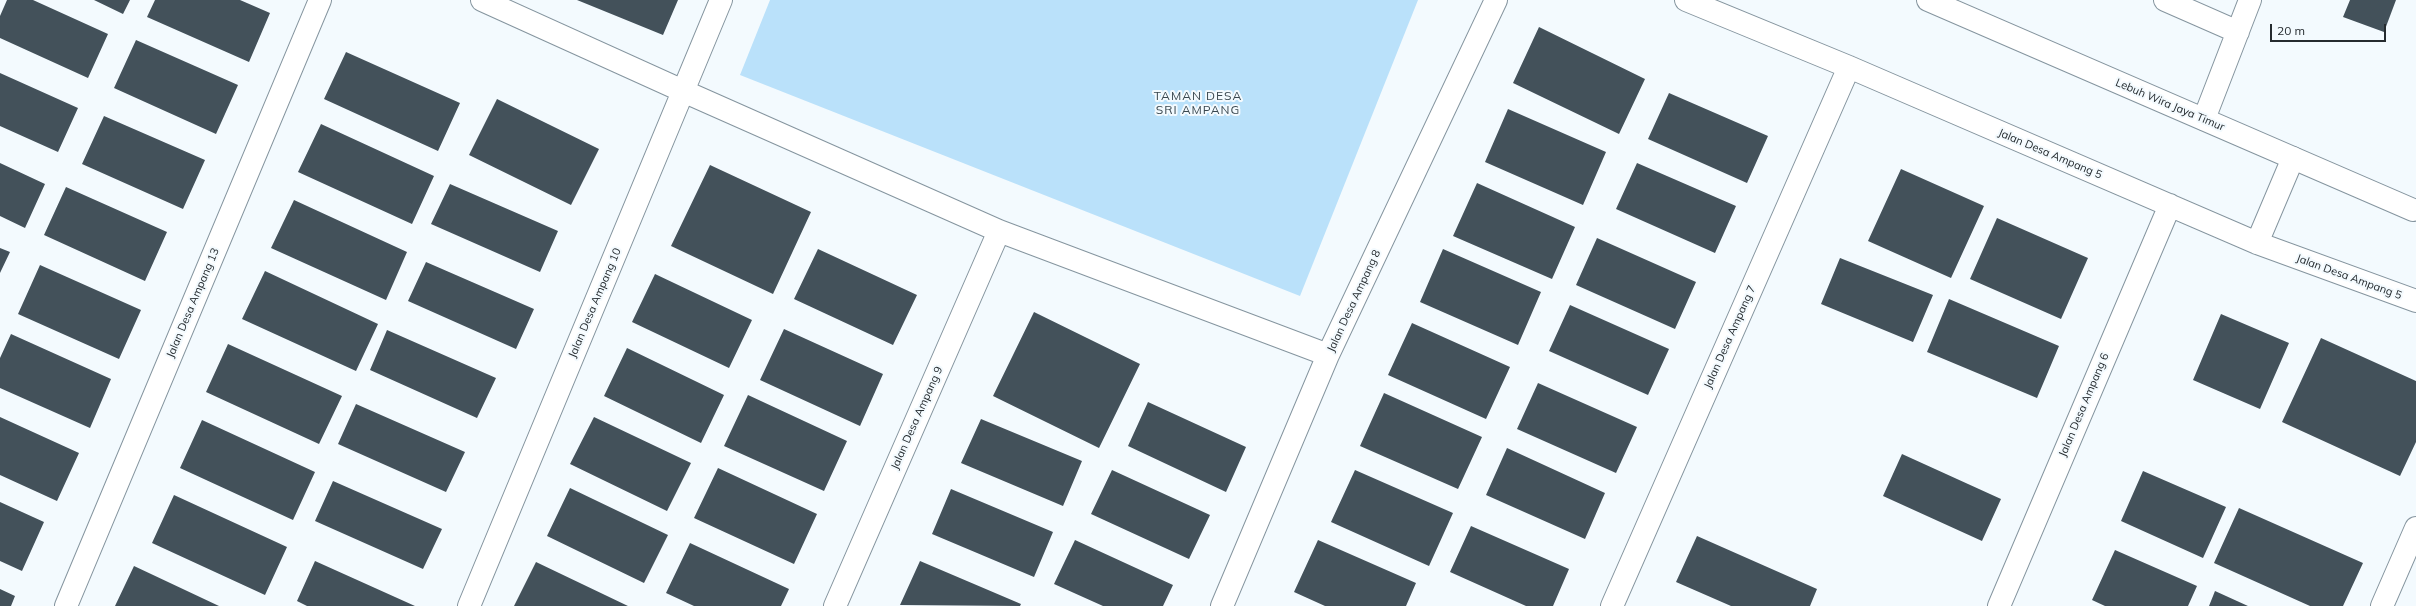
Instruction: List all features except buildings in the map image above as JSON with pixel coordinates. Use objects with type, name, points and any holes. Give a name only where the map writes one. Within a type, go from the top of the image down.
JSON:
[{"type":"street","name":"Jalan Desa Ampang 13","points":[[66,606],[320,0]]},
{"type":"street","points":[[482,0],[683,92],[999,231],[1328,355]]},
{"type":"street","name":"Jalan Desa Ampang 10","points":[[469,606],[721,0]]},
{"type":"street","name":"Jalan Desa Ampang 8","points":[[1222,606],[1328,355],[1496,0]]},
{"type":"street","name":"Jalan Desa Ampang 5","points":[[1686,0],[1848,67],[2257,243],[2416,302]]},
{"type":"street","name":"Lebuh Wira Jaya Timur","points":[[1928,0],[2413,210]]},
{"type":"street","points":[[2165,0],[2238,32]]},
{"type":"street","points":[[2204,119],[2250,0]]},
{"type":"street","name":"Jalan Desa Ampang 7","points":[[1612,606],[1848,67]]},
{"type":"street","points":[[2257,243],[2293,158]]},
{"type":"street","name":"Jalan Desa Ampang 6","points":[[1999,606],[2170,205]]},
{"type":"street","name":"Jalan Desa Ampang 9","points":[[835,606],[999,231]]},
{"type":"street","points":[[2382,606],[2416,528]]},
{"type":"shaded area","points":[[770,0],[1418,0],[1300,296],[740,75]]},
{"type":"district","name":"TAMAN DESA SRI AMPANG","points":[[1198,103]]}]
